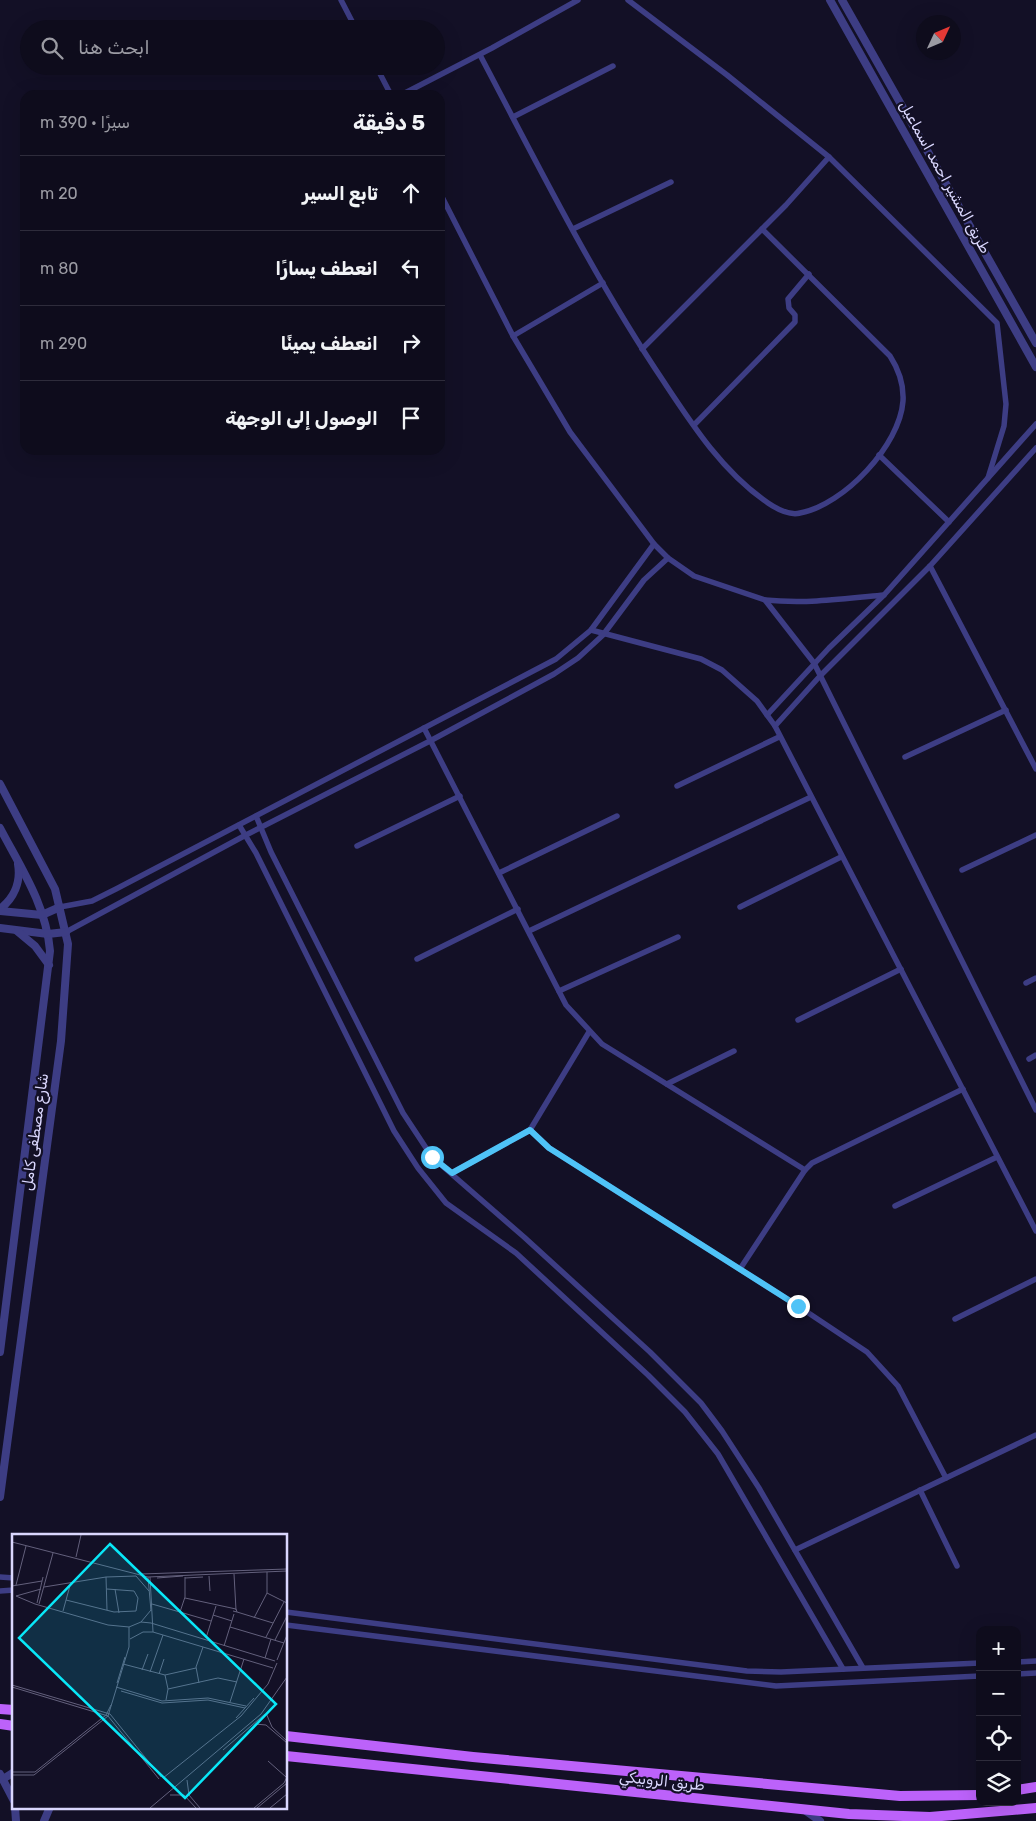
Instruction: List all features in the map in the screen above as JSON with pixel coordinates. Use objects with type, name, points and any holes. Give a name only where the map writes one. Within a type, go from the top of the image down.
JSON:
[{"type":"main road","name":"طريق الروبيكي","points":[[288,1736],[473,1757],[900,1796],[976,1795]]},
{"type":"main road","name":"طريق الروبيكي","points":[[288,1756],[374,1767],[849,1814],[929,1819],[1036,1808]]},
{"type":"main road","points":[[1021,1790],[1036,1788]]},
{"type":"street","points":[[341,0],[351,20]]},
{"type":"street","points":[[445,73],[578,0]]},
{"type":"street","points":[[628,0],[728,75],[829,158],[997,323],[1006,404],[1004,426],[988,478]]},
{"type":"street","name":"طريق المشير احمد اسماعيل","points":[[830,0],[1036,368]]},
{"type":"street","name":"طريق المشير احمد اسماعيل","points":[[842,0],[1036,343]]},
{"type":"street","points":[[480,55],[603,283],[642,349],[694,426],[723,464],[768,503],[789,513],[799,514],[818,507],[844,492],[880,455],[898,425],[903,389],[896,366],[882,348],[762,229]]},
{"type":"street","points":[[513,116],[613,66]]},
{"type":"street","points":[[381,75],[388,90]]},
{"type":"street","points":[[411,90],[440,75]]},
{"type":"street","points":[[642,349],[762,229],[829,158]]},
{"type":"street","points":[[573,229],[671,182]]},
{"type":"street","points":[[445,203],[513,336],[570,432],[654,544],[668,558],[694,576],[765,600],[794,603],[826,602],[884,595]]},
{"type":"street","points":[[694,426],[795,322],[795,315],[789,308],[788,299],[809,274]]},
{"type":"street","points":[[513,336],[603,283]]},
{"type":"street","points":[[997,323],[1007,318]]},
{"type":"street","points":[[767,715],[814,663],[884,595],[1036,424]]},
{"type":"street","points":[[775,726],[820,676],[930,566],[1036,448]]},
{"type":"street","points":[[880,455],[949,522]]},
{"type":"street","points":[[0,910],[42,915],[60,907],[92,901],[556,659],[591,630],[654,544]]},
{"type":"street","points":[[0,928],[48,934],[66,932],[244,836],[430,741],[560,670],[589,649],[603,635],[650,574],[668,558]]},
{"type":"street","points":[[930,566],[1036,769]]},
{"type":"street","points":[[765,600],[814,663],[1036,1110]]},
{"type":"street","points":[[591,630],[603,635],[701,659],[722,670],[757,701],[775,726],[1036,1231]]},
{"type":"street","points":[[905,757],[1006,710]]},
{"type":"street","points":[[424,728],[566,1005],[589,1032],[602,1044],[805,1170]]},
{"type":"street","points":[[677,786],[779,737]]},
{"type":"street","name":"شارع مصطفى كامل","points":[[0,784],[55,889],[66,932],[67,963],[61,1041],[0,1497]]},
{"type":"street","points":[[357,846],[460,796]]},
{"type":"street","points":[[529,931],[811,797]]},
{"type":"street","points":[[256,816],[271,852],[403,1113],[432,1157],[650,1352],[701,1403],[741,1460],[863,1668]]},
{"type":"street","points":[[499,872],[616,816]]},
{"type":"street","points":[[239,825],[256,853],[394,1131],[418,1168],[446,1203],[516,1253],[648,1374],[685,1412],[718,1454],[843,1669]]},
{"type":"street","name":"شارع مصطفى كامل","points":[[0,828],[39,901],[48,934],[48,966],[0,1352]]},
{"type":"street","points":[[962,870],[1036,835]]},
{"type":"street","points":[[740,907],[842,857]]},
{"type":"street","points":[[0,910],[12,898],[16,889],[19,879],[17,860]]},
{"type":"street","points":[[116,889],[122,901]]},
{"type":"street","points":[[417,960],[518,909]]},
{"type":"street","points":[[17,931],[35,946],[48,966]]},
{"type":"street","points":[[559,991],[678,936]]},
{"type":"street","points":[[798,1020],[901,969]]},
{"type":"street","points":[[1026,983],[1036,978]]},
{"type":"street","points":[[452,1173],[530,1130],[589,1032]]},
{"type":"street","points":[[667,1084],[734,1051]]},
{"type":"street","points":[[1029,1059],[1036,1056]]},
{"type":"street","points":[[740,1269],[805,1170],[820,1158],[963,1089]]},
{"type":"street","points":[[530,1130],[549,1148],[848,1338],[883,1368],[910,1406],[946,1478]]},
{"type":"street","points":[[895,1206],[997,1157]]},
{"type":"street","points":[[955,1319],[1036,1279]]},
{"type":"street","points":[[795,1550],[1036,1436]]},
{"type":"street","points":[[920,1490],[957,1566]]},
{"type":"street","points":[[288,1612],[747,1671],[781,1672],[976,1663]]},
{"type":"street","points":[[288,1624],[776,1686],[976,1676]]},
{"type":"street","points":[[1021,1662],[1036,1661]]},
{"type":"street","points":[[1021,1674],[1036,1673]]},
{"type":"street","points":[[2,1777],[12,1797]]},
{"type":"street","points":[[14,1808],[16,1821]]},
{"type":"street","points":[[44,1821],[50,1808]]},
{"type":"street","points":[[803,1808],[820,1821]]},
{"type":"route","points":[[432,1157],[452,1173],[530,1130],[549,1148],[798,1306]]}]
